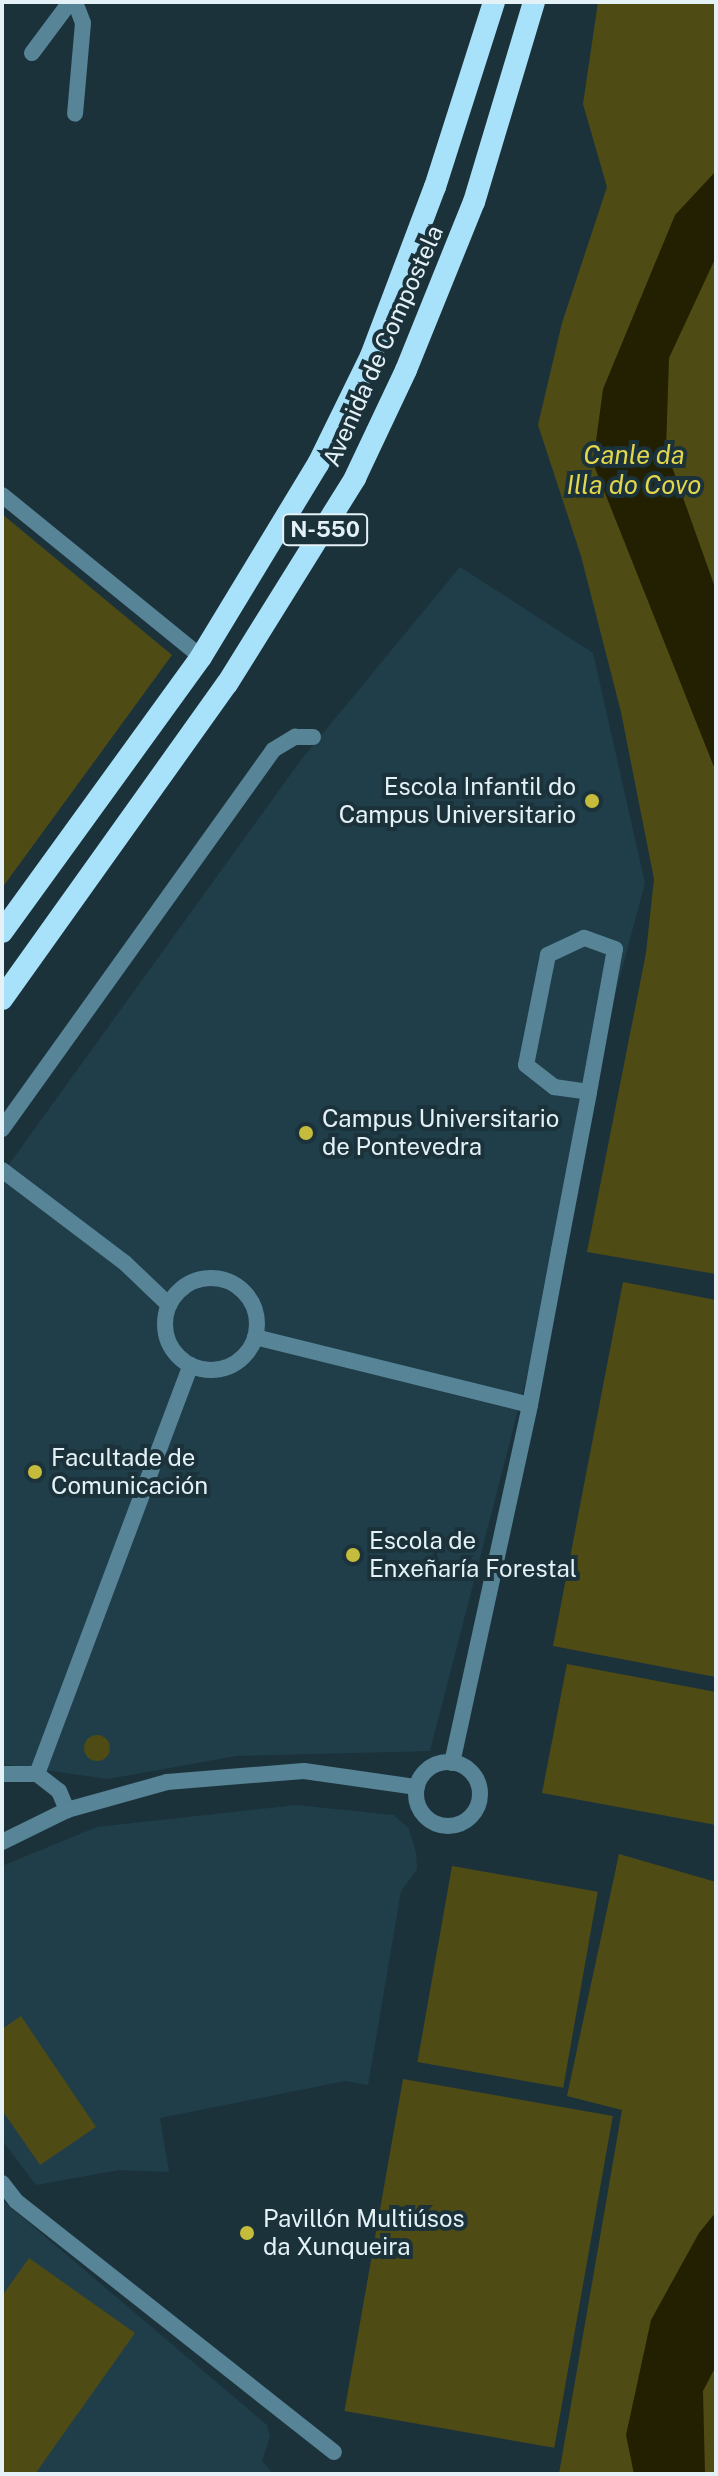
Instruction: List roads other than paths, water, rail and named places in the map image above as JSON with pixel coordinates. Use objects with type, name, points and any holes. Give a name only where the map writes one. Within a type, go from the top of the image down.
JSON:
[{"type":"highway","name":"Avenida de Compostela","points":[[2,932],[201,657],[272,547],[371,356],[435,187],[494,2]]},
{"type":"highway","name":"Avenida de Compostela","points":[[2,999],[227,684],[355,478],[406,370],[474,202],[534,2]]},
{"type":"street","points":[[32,53],[72,2],[83,23],[75,114]]},
{"type":"street","points":[[2,495],[201,657]]},
{"type":"street","points":[[4,1120],[273,750],[295,737],[313,737]]},
{"type":"street","points":[[452,1763],[530,1405],[589,1092],[615,949],[584,938],[548,955],[526,1065],[554,1087],[589,1092]]},
{"type":"street","points":[[2,1170],[125,1263],[169,1305]]},
{"type":"street","points":[[220,1279],[246,1294],[254,1307],[255,1337],[237,1362],[206,1370],[191,1365],[171,1346],[165,1319],[169,1305],[190,1283],[220,1279]]},
{"type":"street","points":[[255,1337],[530,1405]]},
{"type":"street","points":[[37,1774],[191,1365]]},
{"type":"street","points":[[452,1763],[469,1770],[479,1786],[478,1804],[464,1821],[443,1826],[425,1816],[417,1787],[426,1771],[452,1763]]},
{"type":"street","points":[[2,1842],[67,1810],[167,1782],[304,1771],[417,1787]]},
{"type":"street","points":[[2,1774],[37,1774],[59,1791],[67,1810]]},
{"type":"street","points":[[2,2183],[16,2201],[334,2452]]},
{"type":"water","name":"Canle da Illa do Covo","points":[[716,171],[716,257],[669,358],[666,450],[716,590],[716,772],[593,463],[603,389],[675,215]]},
{"type":"water","points":[[716,2212],[716,2366],[703,2391],[705,2474],[634,2474],[626,2435],[651,2320],[699,2233]]},
{"type":"place","name":"Escola Infantil do Campus Universitario","points":[[592,801]]},
{"type":"place","name":"Campus Universitario de Pontevedra","points":[[306,1133]]},
{"type":"place","name":"Facultade de Comunicación","points":[[35,1472]]},
{"type":"place","name":"Escola de Enxeñaría Forestal","points":[[353,1555]]},
{"type":"place","name":"Pavillón Multiúsos da Xunqueira","points":[[247,2233]]}]
